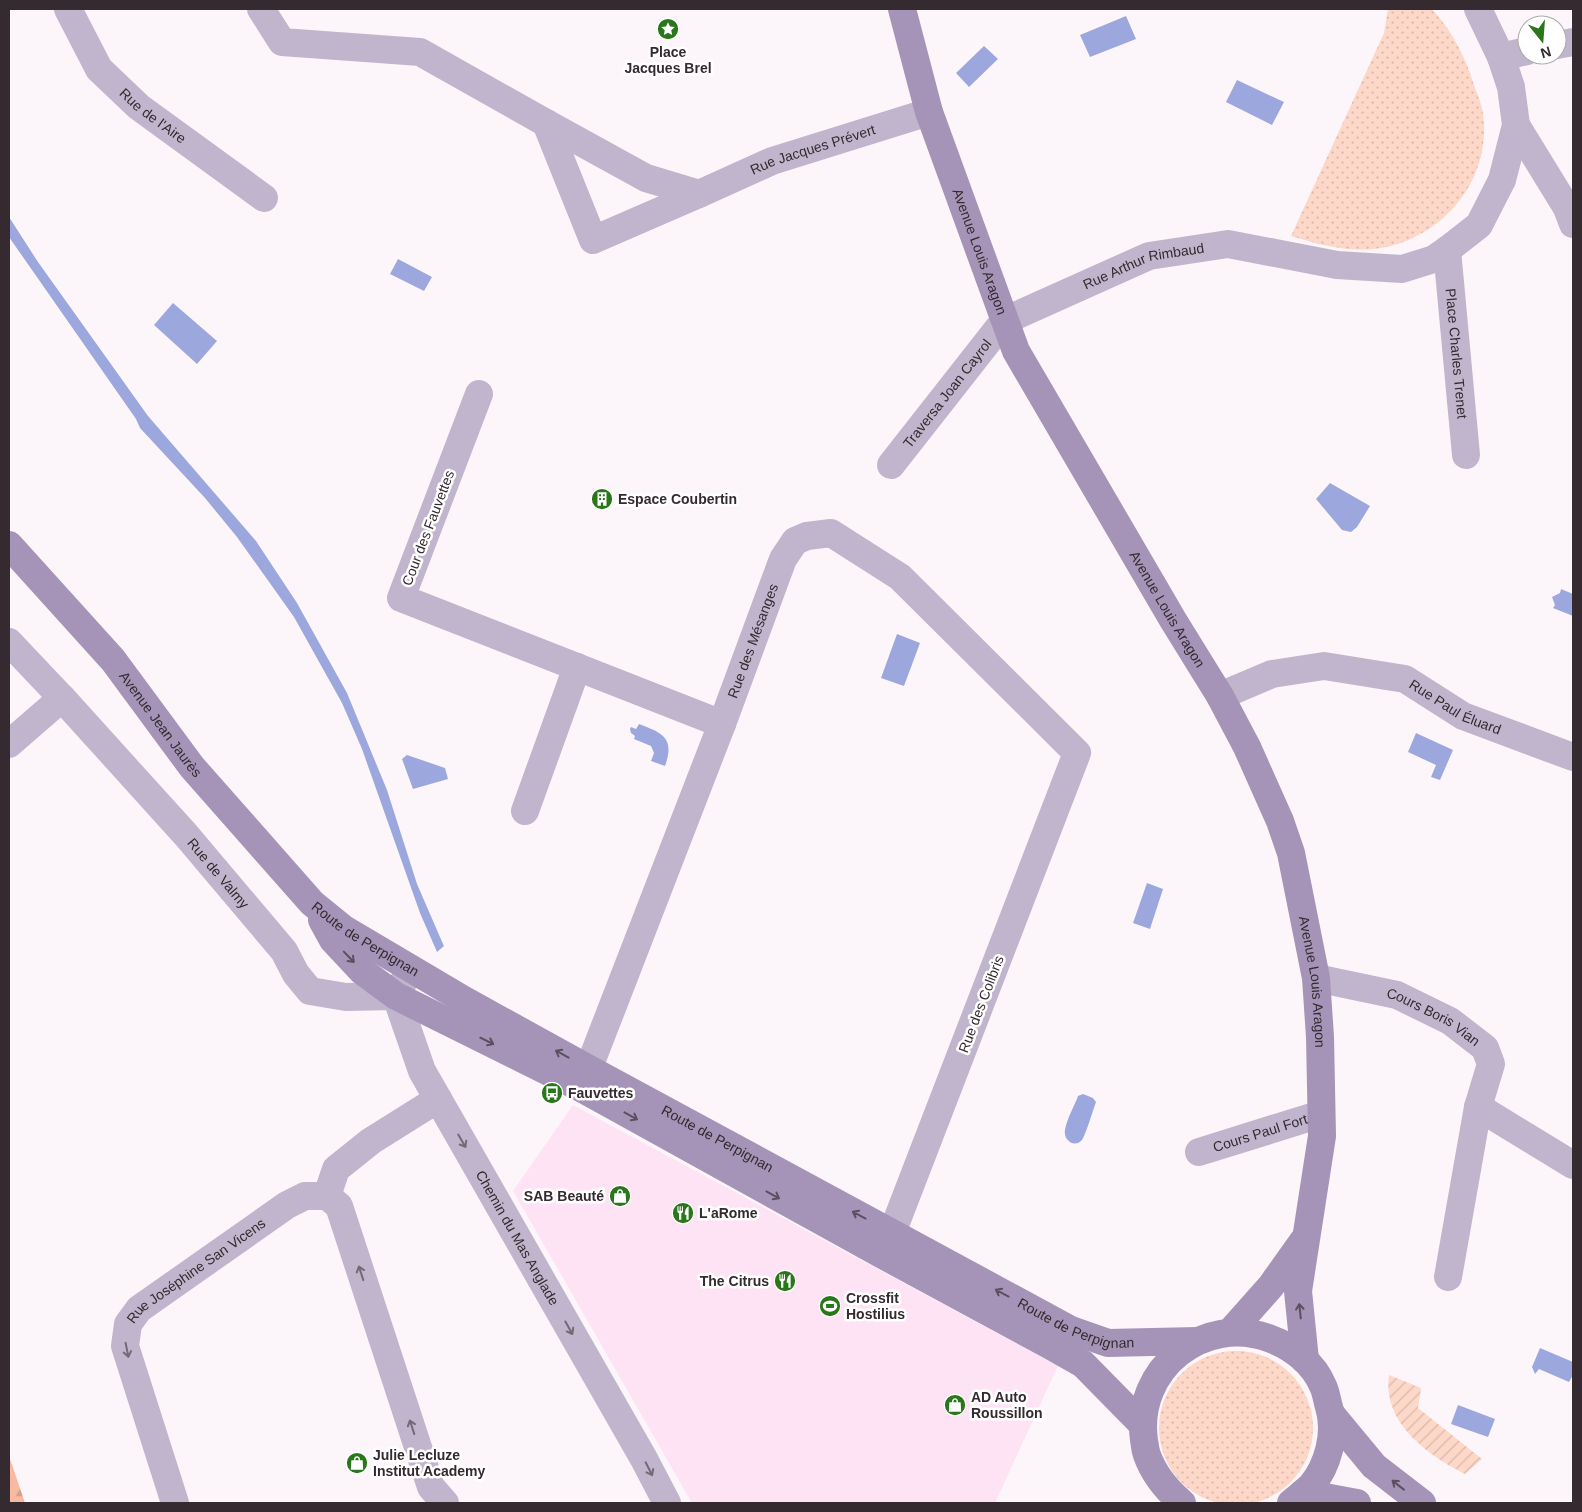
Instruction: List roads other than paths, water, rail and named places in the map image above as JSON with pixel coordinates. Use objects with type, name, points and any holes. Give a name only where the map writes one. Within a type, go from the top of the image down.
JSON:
[{"type":"street","name":"Rue de l'Aire","points":[[68,9],[100,69],[139,107],[264,198]]},
{"type":"street","points":[[261,9],[282,42],[420,52],[546,124],[646,178],[699,194]]},
{"type":"street","name":"Avenue Louis Aragon","points":[[902,9],[929,112],[1004,321],[1021,360],[1173,620],[1220,696],[1247,748],[1280,821],[1291,853],[1316,978],[1322,1136],[1298,1291],[1305,1360]]},
{"type":"street","points":[[1447,250],[1479,225],[1502,180],[1516,125],[1511,87],[1501,57],[1478,9]]},
{"type":"street","points":[[1501,57],[1517,54]]},
{"type":"street","name":"Rue Jacques Prévert","points":[[546,124],[593,240],[772,161],[929,112]]},
{"type":"street","points":[[1516,125],[1567,208],[1573,224]]},
{"type":"street","name":"Rue Arthur Rimbaud","points":[[1004,321],[1148,256],[1228,244],[1338,265],[1402,269],[1434,259],[1447,250]]},
{"type":"street","name":"Place Charles Trenet","points":[[1447,250],[1466,456]]},
{"type":"street","name":"Traversa Joan Cayrol","points":[[891,466],[1004,321]]},
{"type":"street","name":"Cour des Fauvettes","points":[[480,394],[401,598],[722,724]]},
{"type":"street","name":"Rue des Mésanges","points":[[585,1079],[722,724],[783,559],[795,541],[807,536],[831,532],[900,577],[1077,753]]},
{"type":"street","name":"Avenue Jean Jaurès","points":[[9,545],[113,660],[192,767],[312,903]]},
{"type":"street","name":"Rue de Valmy","points":[[9,642],[186,835],[284,951],[296,974],[310,991],[346,997],[396,996]]},
{"type":"street","points":[[525,811],[577,666]]},
{"type":"street","name":"Rue Paul Éluard","points":[[1220,696],[1272,674],[1324,666],[1405,680],[1463,716],[1573,757]]},
{"type":"street","points":[[9,744],[62,698]]},
{"type":"street","name":"Rue des Colibris","points":[[887,1244],[1077,753]]},
{"type":"street","name":"Route de Perpignan","points":[[312,903],[344,929],[585,1079],[887,1244],[1083,1364],[1142,1424]]},
{"type":"street","name":"Route de Perpignan","points":[[312,903],[333,940],[362,971],[396,996],[585,1079]]},
{"type":"street","points":[[396,996],[410,969]]},
{"type":"street","name":"Cours Boris Vian","points":[[1316,978],[1397,995],[1450,1021],[1485,1048],[1491,1064],[1478,1107],[1448,1277]]},
{"type":"street","name":"Chemin du Mas Anglade","points":[[396,996],[422,1071],[644,1459],[667,1503]]},
{"type":"street","points":[[438,1099],[371,1141],[336,1169],[327,1196],[339,1206],[431,1487],[445,1503]]},
{"type":"street","points":[[1478,1107],[1573,1164]]},
{"type":"street","name":"Cours Paul Fort","points":[[1199,1152],[1321,1114]]},
{"type":"street","name":"Rue Joséphine San Vicens","points":[[175,1503],[125,1346],[128,1324],[139,1308],[287,1205],[305,1196],[327,1196]]},
{"type":"street","name":"Avenue Louis Aragon","points":[[1231,1331],[1271,1286],[1307,1236]]},
{"type":"street","name":"Route de Perpignan","points":[[887,1244],[1072,1330],[1108,1343],[1196,1341]]},
{"type":"street","points":[[1182,1503],[1160,1482],[1147,1454],[1142,1424],[1146,1398],[1158,1375],[1174,1355],[1196,1341],[1214,1334],[1231,1331],[1258,1334],[1284,1343],[1305,1360],[1323,1385],[1331,1414],[1331,1440],[1324,1464],[1311,1486],[1297,1498]]},
{"type":"street","points":[[1331,1414],[1374,1466],[1422,1503]]},
{"type":"street","points":[[1297,1498],[1357,1503]]},
{"type":"water","points":[[1126,16],[1136,39],[1090,57],[1080,35]]},
{"type":"water","points":[[984,46],[998,59],[969,87],[956,73]]},
{"type":"water","points":[[1237,80],[1284,102],[1272,125],[1226,102]]},
{"type":"water","points":[[9,217],[38,262],[148,416],[256,541],[297,603],[347,693],[387,790],[417,884],[444,946],[437,952],[420,913],[362,749],[342,703],[294,617],[237,537],[205,498],[140,428],[136,419],[9,237]]},
{"type":"water","points":[[398,259],[432,277],[424,291],[390,274]]},
{"type":"water","points":[[173,303],[217,341],[197,364],[154,325]]},
{"type":"water","points":[[1330,483],[1370,506],[1357,527],[1351,532],[1342,530],[1316,499]]},
{"type":"water","points":[[1561,589],[1573,594],[1573,616],[1553,608],[1555,605],[1552,597],[1560,593]]},
{"type":"water","points":[[897,634],[920,643],[904,686],[881,678]]},
{"type":"water","points":[[639,724],[655,730],[665,738],[669,749],[665,766],[651,761],[654,753],[651,746],[634,739],[635,736],[631,733],[630,729],[631,727],[636,729]]},
{"type":"water","points":[[1416,733],[1453,750],[1440,780],[1431,777],[1436,765],[1408,752]]},
{"type":"water","points":[[407,755],[445,768],[448,779],[413,789],[402,759]]},
{"type":"water","points":[[1147,883],[1163,889],[1150,929],[1133,923]]},
{"type":"water","points":[[1083,1094],[1093,1098],[1096,1102],[1082,1140],[1076,1144],[1067,1139],[1065,1130],[1078,1096]]},
{"type":"water","points":[[1540,1348],[1573,1362],[1573,1375],[1569,1382],[1539,1369],[1535,1374],[1532,1367]]},
{"type":"water","points":[[1458,1405],[1495,1419],[1488,1437],[1451,1424]]},
{"type":"place","name":"Place Jacques Brel","points":[[668,29]]},
{"type":"place","name":"Espace Coubertin","points":[[602,499]]},
{"type":"place","name":"Fauvettes","points":[[552,1093]]},
{"type":"place","name":"SAB Beauté","points":[[620,1196]]},
{"type":"place","name":"L'aRome","points":[[683,1213]]},
{"type":"place","name":"The Citrus","points":[[785,1281]]},
{"type":"place","name":"Crossfit Hostilius","points":[[830,1306]]},
{"type":"place","name":"AD Auto Roussillon","points":[[955,1405]]},
{"type":"place","name":"Julie Lecluze Institut Academy","points":[[357,1463]]}]
